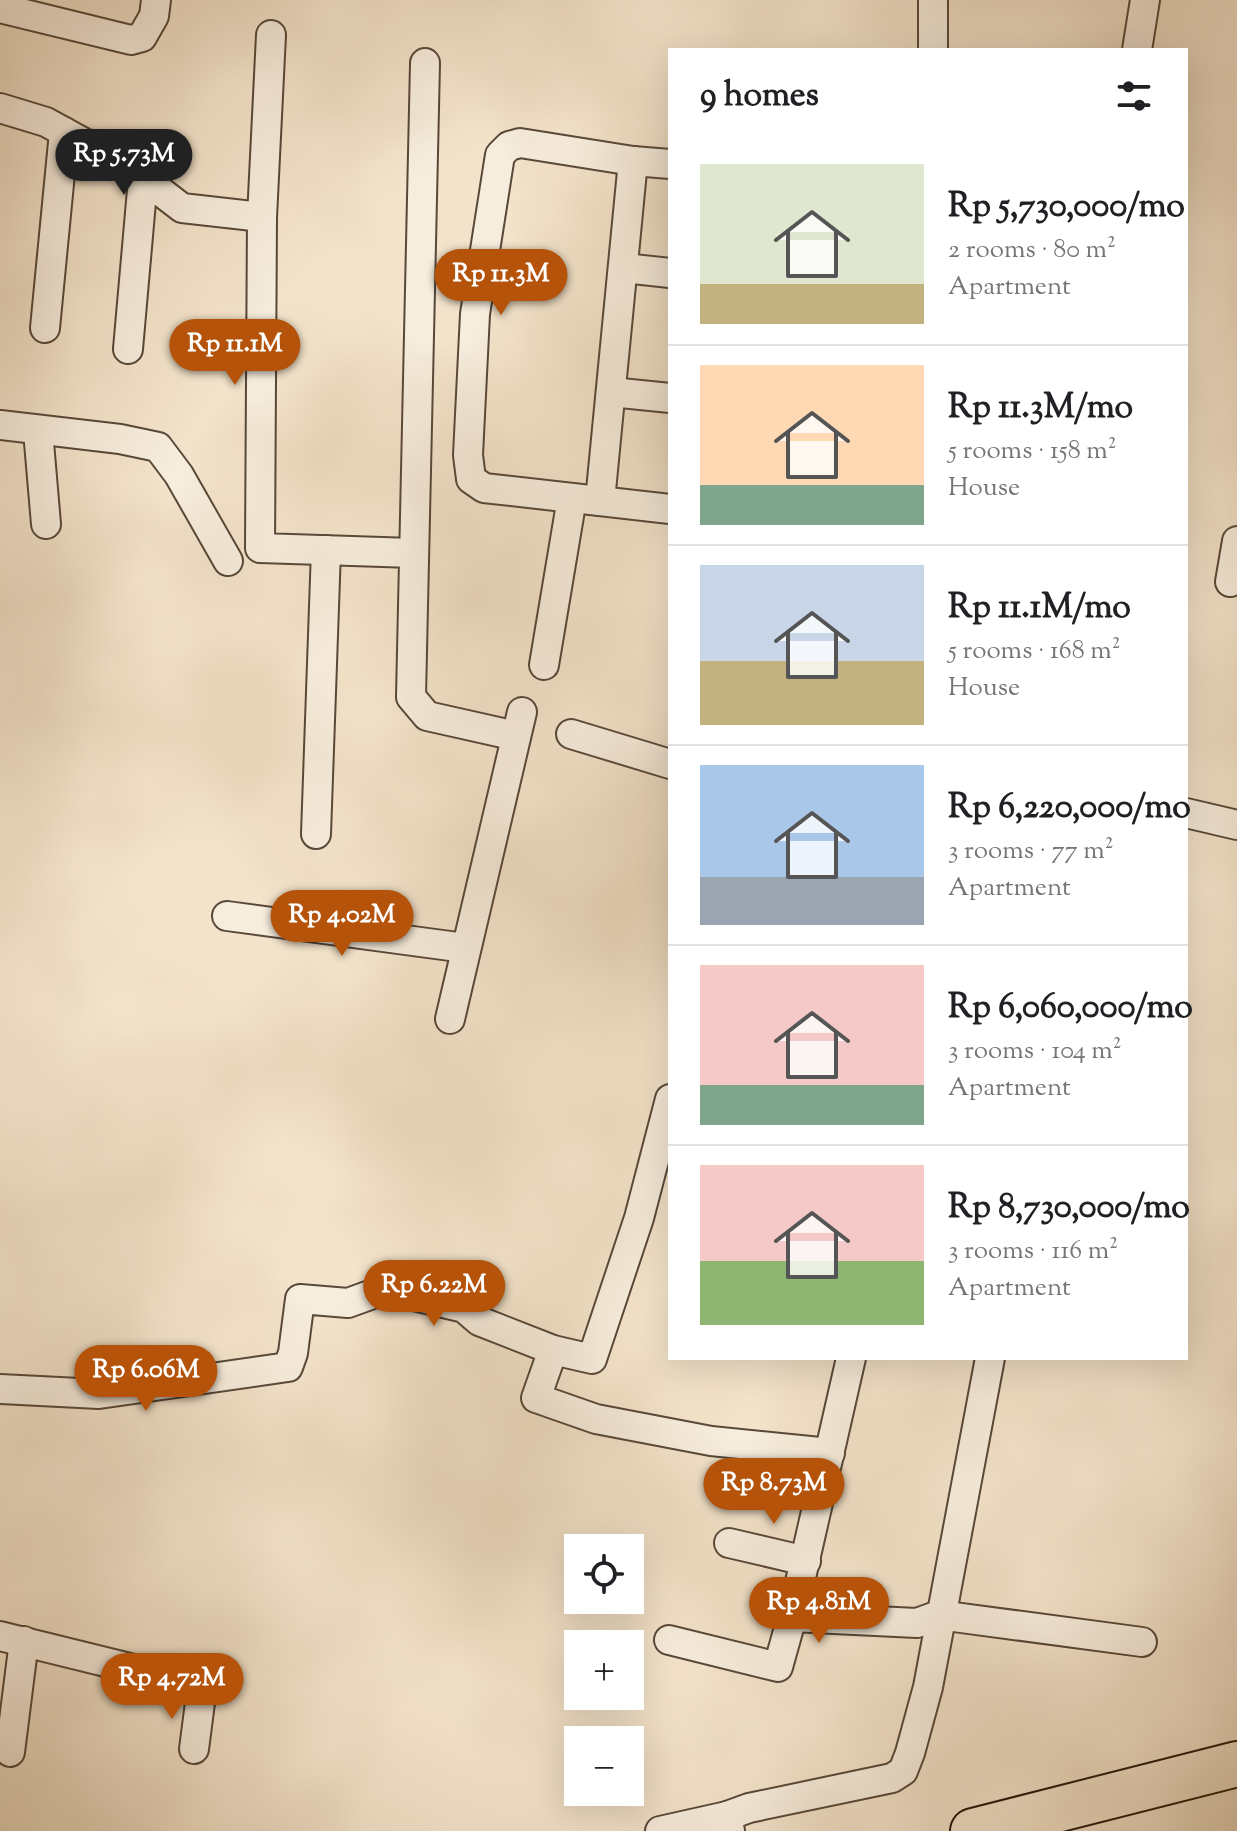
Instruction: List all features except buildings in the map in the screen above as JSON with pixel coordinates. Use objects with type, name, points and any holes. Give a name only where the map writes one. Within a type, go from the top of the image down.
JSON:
[{"type":"highway","points":[[973,1831],[1237,1764]]},
{"type":"street","points":[[11,7],[131,40],[142,37],[154,16],[156,0]]},
{"type":"street","points":[[933,0],[933,48]]},
{"type":"street","points":[[1137,48],[1145,0]]},
{"type":"street","points":[[271,35],[262,217],[260,548],[413,553]]},
{"type":"street","points":[[425,63],[411,697],[427,716],[519,724],[450,1019]]},
{"type":"street","points":[[0,108],[46,122],[130,168],[182,208],[262,217]]},
{"type":"street","points":[[45,328],[64,132]]},
{"type":"street","points":[[668,164],[520,143],[509,146],[500,155],[495,170],[475,314],[468,455],[471,479],[484,488],[668,509]]},
{"type":"street","points":[[600,501],[633,161]]},
{"type":"street","points":[[128,349],[143,179]]},
{"type":"street","points":[[624,268],[668,273]]},
{"type":"street","points":[[611,392],[668,398]]},
{"type":"street","points":[[0,425],[120,439],[158,447],[179,475],[228,561]]},
{"type":"street","points":[[38,431],[46,524]]},
{"type":"street","points":[[544,665],[572,498]]},
{"type":"street","points":[[1230,582],[1237,541]]},
{"type":"street","points":[[316,834],[326,550]]},
{"type":"street","points":[[571,734],[668,763]]},
{"type":"street","points":[[1188,813],[1237,825]]},
{"type":"street","points":[[227,916],[465,948]]},
{"type":"street","points":[[0,1389],[99,1394],[288,1367],[293,1353],[300,1299],[348,1303],[381,1291],[464,1308],[479,1321],[553,1350],[592,1359],[639,1218],[668,1107]]},
{"type":"street","points":[[553,1350],[536,1398],[596,1419],[711,1441],[830,1453]]},
{"type":"street","points":[[669,1640],[778,1667],[806,1561],[851,1360]]},
{"type":"street","points":[[660,1831],[729,1824],[749,1808],[892,1778],[903,1771],[928,1687],[939,1615],[990,1360]]},
{"type":"street","points":[[729,1543],[806,1561]]},
{"type":"street","points":[[792,1617],[917,1623],[939,1615],[1142,1642]]},
{"type":"street","points":[[10,1752],[12,1639],[195,1684],[201,1695],[194,1749]]}]
